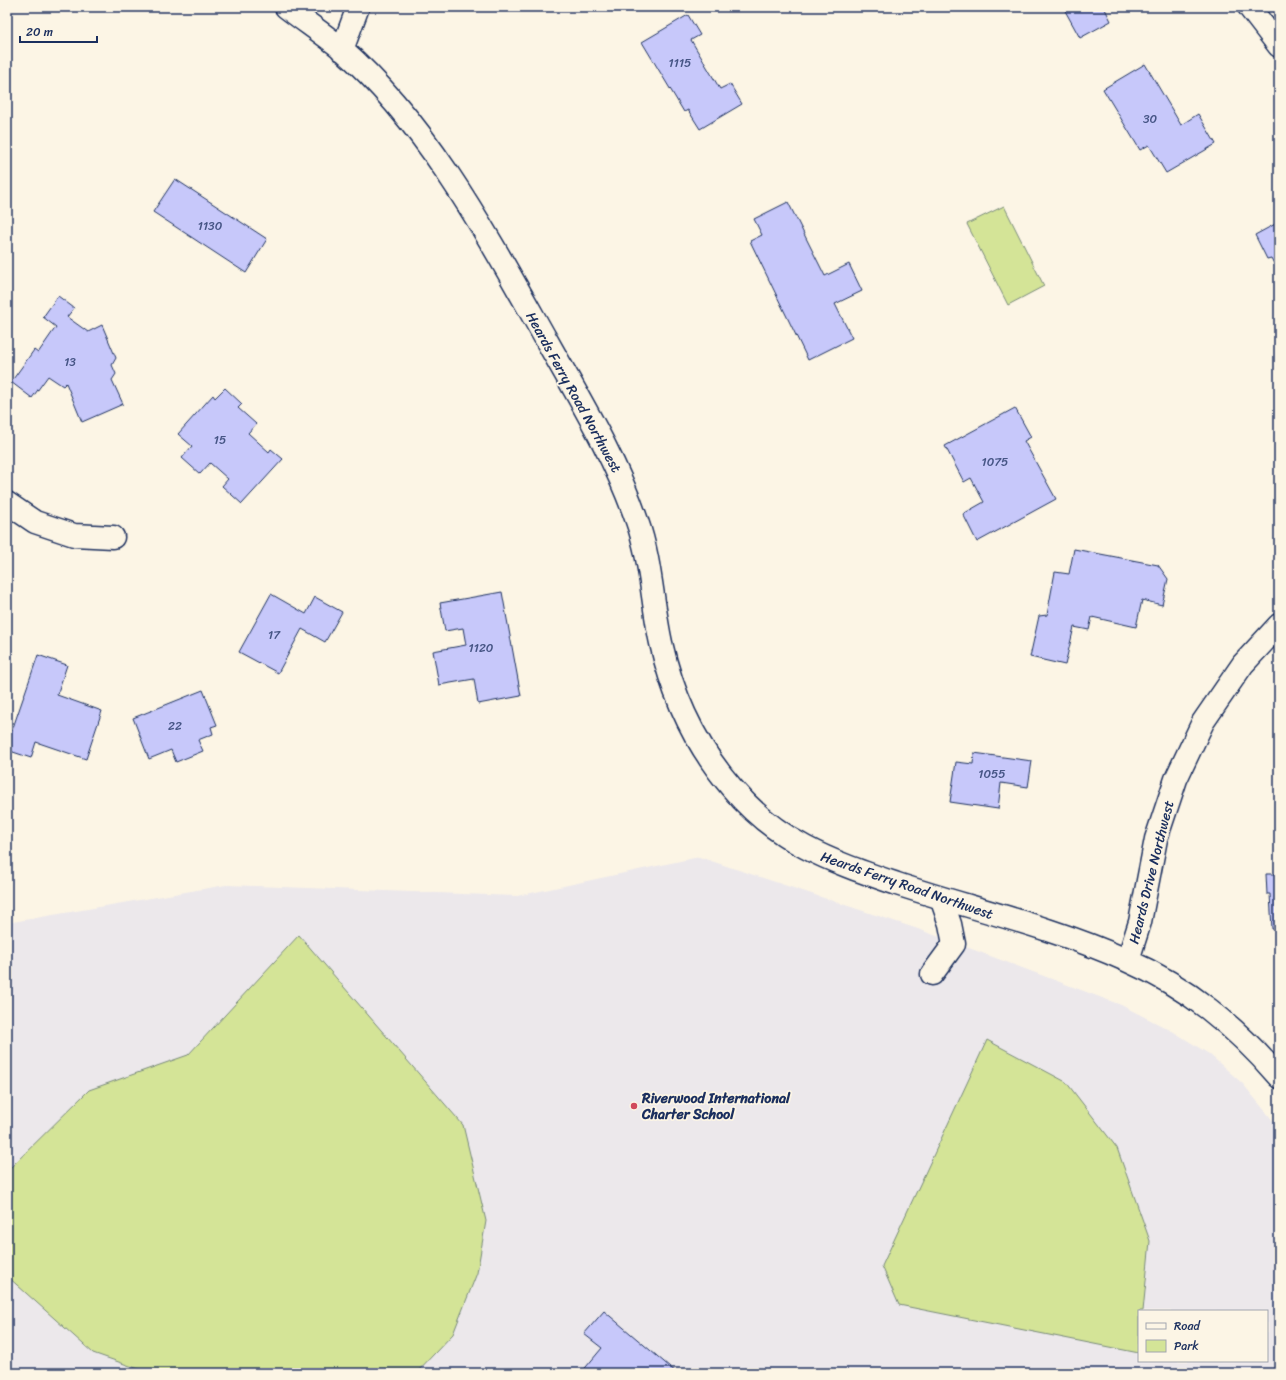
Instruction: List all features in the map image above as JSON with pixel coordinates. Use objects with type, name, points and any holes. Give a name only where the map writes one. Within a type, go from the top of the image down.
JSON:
[{"type":"street","name":"Heards Ferry Road Northwest","points":[[286,7],[342,50],[382,89],[413,126],[442,166],[522,298],[611,455],[629,497],[644,539],[661,643],[677,698],[700,746],[733,790],[770,826],[802,847],[836,863],[941,898],[1077,940],[1128,960],[1193,997],[1225,1021],[1254,1047],[1279,1077]]},
{"type":"street","points":[[342,50],[358,7]]},
{"type":"street","points":[[1249,7],[1279,46]]},
{"type":"street","points":[[7,503],[35,522],[74,535],[113,537]]},
{"type":"street","name":"Heards Drive Northwest","points":[[1128,960],[1140,922],[1156,839],[1176,779],[1203,722],[1243,664],[1279,625]]},
{"type":"street","points":[[932,974],[954,944],[950,924],[941,898]]},
{"type":"shaded area","name":"Riverwood International Charter School","points":[[699,857],[918,929],[1121,1005],[1174,1032],[1209,1054],[1243,1084],[1279,1128],[1279,1373],[7,1373],[7,923],[226,885],[517,896]]},
{"type":"green space","points":[[1004,206],[1044,286],[1008,305],[967,224]]},
{"type":"green space","points":[[299,935],[463,1125],[486,1221],[477,1273],[453,1334],[416,1373],[150,1373],[93,1353],[7,1276],[7,1171],[89,1090],[188,1055]]},
{"type":"green space","points":[[987,1040],[1066,1082],[1117,1148],[1150,1241],[1143,1310],[1138,1310],[1138,1353],[899,1305],[882,1266]]},
{"type":"building","points":[[1063,7],[1109,7],[1105,9],[1111,21],[1080,38]]},
{"type":"building","points":[[688,15],[700,35],[691,40],[720,89],[730,84],[742,104],[700,129],[688,110],[684,112],[642,42]]},
{"type":"building","points":[[1145,64],[1181,125],[1198,114],[1216,144],[1166,173],[1149,145],[1140,150],[1103,89]]},
{"type":"building","points":[[175,179],[267,239],[246,273],[153,212]]},
{"type":"building","points":[[788,202],[825,276],[849,264],[862,291],[835,304],[852,338],[808,360],[750,241],[762,235],[754,219]]},
{"type":"building","points":[[1279,222],[1279,273],[1271,258],[1267,259],[1255,235]]},
{"type":"building","points":[[58,296],[74,308],[67,317],[88,332],[102,325],[116,358],[112,365],[116,374],[112,380],[123,404],[82,422],[66,383],[63,386],[48,376],[32,398],[11,382],[34,350],[38,353],[56,327],[43,317]]},
{"type":"building","points":[[225,388],[242,404],[238,408],[256,424],[248,433],[269,452],[271,449],[283,459],[242,504],[222,486],[228,479],[210,463],[200,474],[182,458],[192,446],[178,434],[213,395],[215,398]]},
{"type":"building","points":[[1015,408],[1031,437],[1024,441],[1056,499],[977,542],[963,514],[984,502],[971,478],[964,482],[945,446]]},
{"type":"building","points":[[1074,549],[1158,565],[1168,579],[1162,605],[1142,600],[1136,627],[1092,617],[1089,630],[1074,627],[1065,665],[1030,657],[1039,616],[1047,615],[1055,572],[1069,574]]},
{"type":"building","points":[[502,592],[521,696],[478,704],[474,679],[439,685],[433,651],[466,645],[463,628],[445,631],[440,603]]},
{"type":"building","points":[[271,594],[306,614],[315,597],[342,612],[325,642],[302,629],[278,673],[239,652]]},
{"type":"building","points":[[38,655],[67,665],[57,695],[102,711],[86,759],[36,742],[31,758],[7,750],[7,745]]},
{"type":"building","points":[[203,690],[217,725],[211,727],[213,734],[198,740],[203,751],[176,762],[171,750],[149,759],[133,718]]},
{"type":"building","points":[[974,753],[1032,761],[1028,787],[1001,783],[998,809],[950,802],[956,762],[973,764]]},
{"type":"building","points":[[1266,874],[1279,874],[1279,929],[1272,929],[1270,894],[1267,894]]},
{"type":"building","points":[[604,1311],[677,1373],[581,1373],[602,1348],[584,1334]]},
{"type":"place","name":"Riverwood International Charter School","points":[[634,1106]]}]
